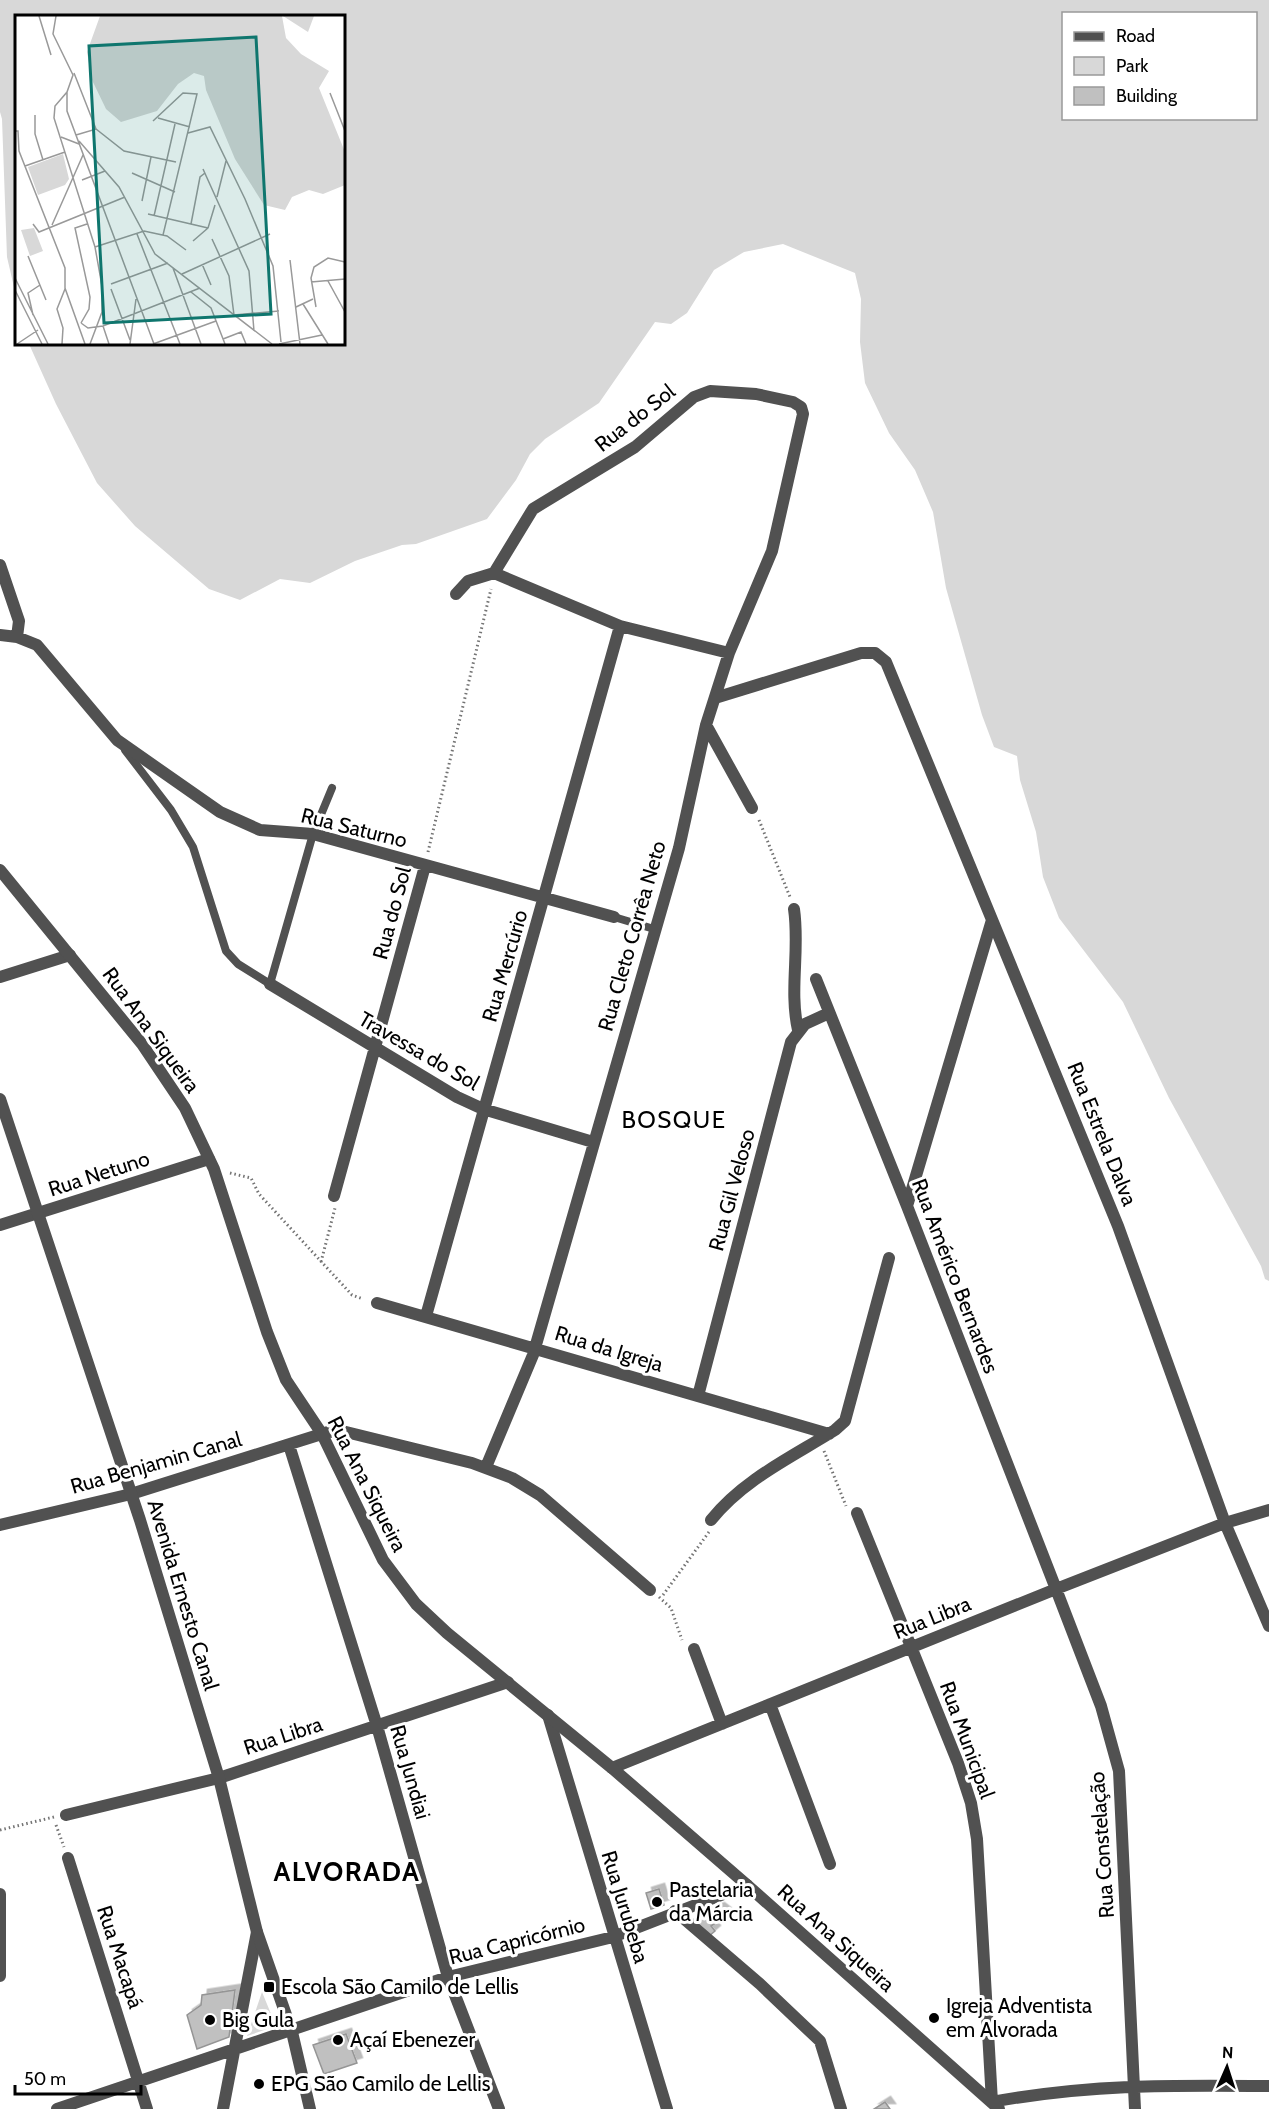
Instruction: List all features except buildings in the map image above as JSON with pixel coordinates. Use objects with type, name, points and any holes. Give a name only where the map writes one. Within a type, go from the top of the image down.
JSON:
[{"type":"street","name":"Rua do Sol","points":[[494,573],[533,509],[635,447],[694,397],[710,391],[756,394],[793,402],[801,407],[803,414]]},
{"type":"street","name":"Rua Cleto Corrêa Neto","points":[[486,1467],[535,1347],[592,1142],[679,848],[706,725],[729,653],[772,551],[803,414]]},
{"type":"street","points":[[0,565],[20,621],[17,637]]},
{"type":"street","points":[[456,594],[468,581],[494,573],[620,626],[729,653]]},
{"type":"street","name":"Rua Mercúrio","points":[[426,1316],[620,626]]},
{"type":"street","name":"Rua Saturno","points":[[0,635],[17,637],[37,645],[117,740],[220,812],[260,830],[314,834],[614,917]]},
{"type":"street","name":"Rua Estrela Dalva","points":[[715,698],[861,653],[875,654],[886,662],[1118,1226],[1225,1523],[1269,1626]]},
{"type":"street","points":[[706,725],[752,808]]},
{"type":"street","name":"Rua do Sol","points":[[334,1196],[425,866]]},
{"type":"street","name":"Rua Ana Siqueira","points":[[0,870],[166,1078],[185,1108],[217,1178],[272,1348],[294,1394],[322,1434],[382,1560],[416,1604],[447,1633],[612,1768],[996,2106]]},
{"type":"street","points":[[794,909],[797,940],[794,994],[798,1030],[829,1013]]},
{"type":"street","points":[[908,1206],[992,920]]},
{"type":"street","points":[[0,977],[70,955]]},
{"type":"street","name":"Rua Américo Bernardes","points":[[816,979],[908,1206],[1056,1589]]},
{"type":"street","name":"Travessa do Sol","points":[[270,984],[374,1049],[457,1097],[483,1108],[592,1142]]},
{"type":"street","name":"Rua Gil Veloso","points":[[698,1396],[789,1050],[798,1030]]},
{"type":"street","name":"Avenida Ernesto Canal","points":[[0,1099],[36,1215],[131,1494],[219,1778],[257,1932],[292,2032],[310,2109]]},
{"type":"street","name":"Rua Netuno","points":[[0,1225],[209,1159]]},
{"type":"street","points":[[711,1520],[723,1505],[752,1481],[841,1425],[847,1415],[889,1258]]},
{"type":"street","name":"Rua da Igreja","points":[[377,1303],[535,1347],[824,1437]]},
{"type":"street","name":"Rua Benjamin Canal","points":[[0,1525],[131,1494],[333,1431],[350,1432],[486,1467],[512,1478],[540,1495],[650,1590]]},
{"type":"street","name":"Rua Jundiai","points":[[289,1445],[377,1726],[448,1977],[499,2109]]},
{"type":"street","name":"Rua Libra","points":[[612,1768],[1056,1589],[1225,1523],[1269,1510]]},
{"type":"street","name":"Rua Municipal","points":[[857,1513],[962,1773],[975,1821],[996,2106]]},
{"type":"street","name":"Rua Constelação","points":[[1056,1589],[1101,1706],[1119,1771],[1135,2109]]},
{"type":"street","points":[[694,1649],[722,1724]]},
{"type":"street","name":"Rua Libra","points":[[60,1816],[219,1778],[508,1682]]},
{"type":"street","points":[[770,1704],[830,1864]]},
{"type":"street","name":"Rua Jurubeba","points":[[548,1715],[613,1937],[667,2109]]},
{"type":"street","name":"Rua Macapá","points":[[68,1858],[147,2109]]},
{"type":"street","name":"Rua Capricórnio","points":[[57,2109],[139,2083],[236,2048],[292,2032],[448,1977],[613,1937],[675,1911],[747,1885]]},
{"type":"street","points":[[0,1894],[0,1976]]},
{"type":"street","points":[[675,1911],[760,1984],[820,2041],[841,2109]]},
{"type":"street","points":[[223,2109],[257,1932]]},
{"type":"street","points":[[996,2106],[1048,2092],[1134,2085],[1269,2086]]},
{"type":"lane","name":"Travessa do Sol","points":[[117,740],[171,810],[193,847],[226,951],[238,964],[270,984]]},
{"type":"lane","points":[[270,984],[314,834],[332,789]]},
{"type":"lane","name":"Rua Saturno","points":[[614,917],[654,929]]},
{"type":"path","name":"Rua do Sol","points":[[425,866],[494,573]]},
{"type":"path","points":[[752,808],[765,832],[794,909]]},
{"type":"path","points":[[217,1178],[229,1173],[251,1179],[259,1194],[352,1295]]},
{"type":"path","points":[[321,1262],[335,1208],[334,1196]]},
{"type":"path","points":[[824,1437],[832,1471]]},
{"type":"path","points":[[682,1641],[671,1608],[660,1599],[709,1534],[711,1520]]},
{"type":"path","points":[[0,1830],[60,1816],[68,1858]]},
{"type":"green space","points":[[0,0],[1269,0],[1269,1281],[1265,1279],[1261,1266],[1169,1098],[1123,1002],[1059,918],[1043,877],[1036,832],[1020,780],[1017,756],[994,747],[982,715],[946,588],[933,512],[915,470],[889,433],[865,383],[860,342],[861,299],[855,273],[783,244],[744,252],[714,270],[687,313],[671,324],[655,322],[599,403],[545,439],[530,454],[516,480],[487,519],[416,544],[402,545],[355,561],[310,583],[280,579],[240,600],[209,589],[135,526],[97,483],[56,404],[29,345],[345,345],[345,15],[15,15],[15,292],[7,257],[0,112]]},
{"type":"green space","points":[[262,1992],[276,2026],[247,2036]]},
{"type":"place","name":"Pastelaria da Márcia","points":[[657,1902]]},
{"type":"place","name":"Escola São Camilo de Lellis","points":[[269,1987]]},
{"type":"place","name":"Igreja Adventista em Alvorada","points":[[934,2018]]},
{"type":"place","name":"Big Gula","points":[[210,2020]]},
{"type":"place","name":"Açaí Ebenezer","points":[[338,2040]]},
{"type":"place","name":"EPG São Camilo de Lellis","points":[[259,2084]]},
{"type":"district","name":"BOSQUE","points":[[674,1120]]},
{"type":"district","name":"ALVORADA","points":[[347,1872]]}]
